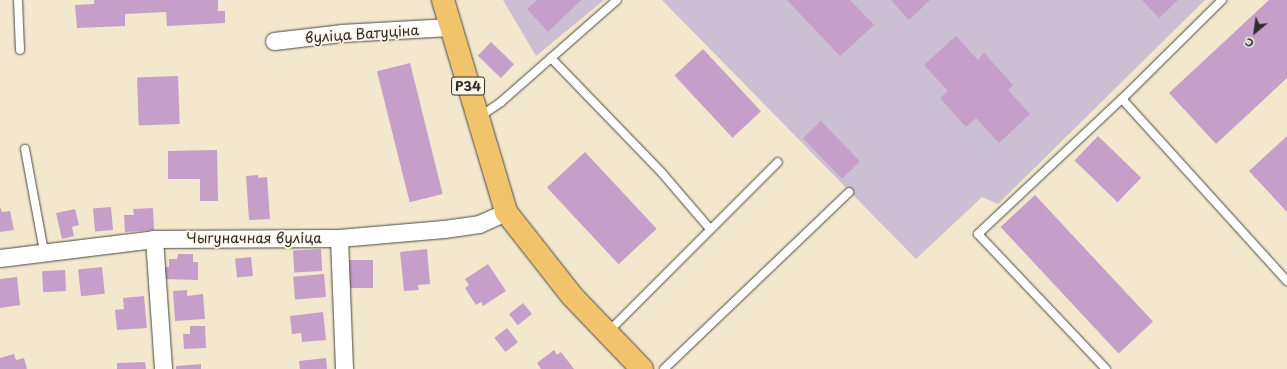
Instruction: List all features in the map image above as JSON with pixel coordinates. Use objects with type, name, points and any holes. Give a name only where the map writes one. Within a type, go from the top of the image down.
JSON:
[{"type":"main road","name":"Р34","points":[[442,0],[506,212],[572,296],[642,369]]},
{"type":"street","name":"вуліца Ватуціна","points":[[274,41],[341,34],[450,27]]},
{"type":"street","name":"Чыгуначная вуліца","points":[[0,258],[154,239],[339,238],[479,224],[506,212]]},
{"type":"street","points":[[339,238],[344,369]]},
{"type":"street","points":[[154,239],[163,369]]},
{"type":"lane","points":[[18,0],[20,50]]},
{"type":"lane","points":[[477,118],[501,102],[617,0]]},
{"type":"lane","points":[[1106,369],[978,234],[1122,99],[1222,0]]},
{"type":"lane","points":[[551,58],[662,173],[710,230]]},
{"type":"lane","points":[[1122,99],[1287,280]]},
{"type":"lane","points":[[25,149],[44,252]]},
{"type":"lane","points":[[607,332],[778,162]]},
{"type":"lane","points":[[664,369],[849,192]]},
{"type":"shaded area","points":[[503,0],[604,0],[536,56]]},
{"type":"shaded area","points":[[662,0],[1205,0],[998,204],[982,197],[916,259]]},
{"type":"building","points":[[94,0],[218,0],[218,11],[225,11],[225,23],[167,26],[166,12],[125,14],[125,26],[77,28],[75,5],[94,4]]},
{"type":"building","points":[[537,0],[581,0],[548,32],[527,9]]},
{"type":"building","points":[[787,0],[850,0],[874,25],[840,56]]},
{"type":"building","points":[[891,0],[930,0],[909,20]]},
{"type":"building","points":[[1142,0],[1178,0],[1159,18]]},
{"type":"building","points":[[1269,0],[1287,0],[1287,78],[1216,144],[1169,93]]},
{"type":"building","points":[[956,36],[978,60],[984,53],[1013,85],[1008,90],[1030,114],[999,143],[976,118],[966,127],[940,98],[948,91],[924,65]]},
{"type":"building","points":[[491,42],[514,64],[501,78],[478,56]]},
{"type":"building","points":[[703,49],[761,111],[732,138],[674,76]]},
{"type":"building","points":[[410,63],[443,194],[410,202],[377,71]]},
{"type":"building","points":[[178,76],[180,124],[139,125],[137,77]]},
{"type":"building","points":[[821,121],[860,161],[842,179],[803,138]]},
{"type":"building","points":[[1098,136],[1141,178],[1118,202],[1074,160]]},
{"type":"building","points":[[1287,136],[1287,212],[1249,171]]},
{"type":"building","points":[[217,150],[218,201],[200,201],[200,179],[168,179],[168,151]]},
{"type":"building","points":[[585,152],[657,229],[619,264],[547,187]]},
{"type":"building","points":[[258,175],[258,178],[267,177],[270,219],[249,220],[246,176]]},
{"type":"building","points":[[1035,195],[1153,322],[1119,354],[1001,227]]},
{"type":"building","points":[[0,207],[2,212],[10,211],[14,230],[0,232]]},
{"type":"building","points":[[111,207],[113,230],[95,231],[93,209]]},
{"type":"building","points":[[153,208],[154,230],[125,232],[124,215],[134,215],[133,209]]},
{"type":"building","points":[[75,209],[79,225],[72,227],[74,236],[62,239],[56,213]]},
{"type":"building","points":[[321,249],[322,271],[294,272],[293,250]]},
{"type":"building","points":[[427,249],[430,284],[418,285],[419,290],[404,291],[400,252]]},
{"type":"building","points":[[178,254],[193,254],[193,262],[198,262],[198,280],[163,279],[163,267],[169,267],[169,259],[177,259]]},
{"type":"building","points":[[251,257],[253,276],[237,278],[235,259]]},
{"type":"building","points":[[349,260],[373,260],[373,288],[349,288]]},
{"type":"building","points":[[488,264],[506,291],[483,306],[481,302],[476,305],[465,288],[469,285],[465,279]]},
{"type":"building","points":[[102,267],[105,294],[81,296],[78,270]]},
{"type":"building","points":[[65,270],[66,291],[43,292],[42,271]]},
{"type":"building","points":[[324,274],[326,297],[295,300],[293,277]]},
{"type":"building","points":[[17,277],[20,305],[0,308],[0,279]]},
{"type":"building","points":[[187,290],[187,296],[203,294],[205,319],[175,321],[173,291]]},
{"type":"building","points":[[144,296],[147,328],[117,330],[115,310],[124,309],[123,298]]},
{"type":"building","points":[[523,303],[532,314],[518,325],[509,314]]},
{"type":"building","points":[[323,312],[326,340],[302,342],[301,333],[292,334],[290,316]]},
{"type":"building","points":[[190,326],[205,326],[206,348],[184,349],[183,334],[190,334]]},
{"type":"building","points":[[507,328],[518,342],[505,352],[494,338]]},
{"type":"building","points":[[554,350],[557,355],[561,352],[574,369],[541,369],[537,363]]},
{"type":"building","points":[[14,354],[16,360],[24,358],[27,369],[0,369],[0,358]]},
{"type":"building","points":[[326,358],[327,369],[300,369],[299,361]]},
{"type":"building","points":[[145,362],[146,369],[117,369],[117,363]]},
{"type":"building","points":[[201,364],[201,369],[176,369],[176,366]]}]
